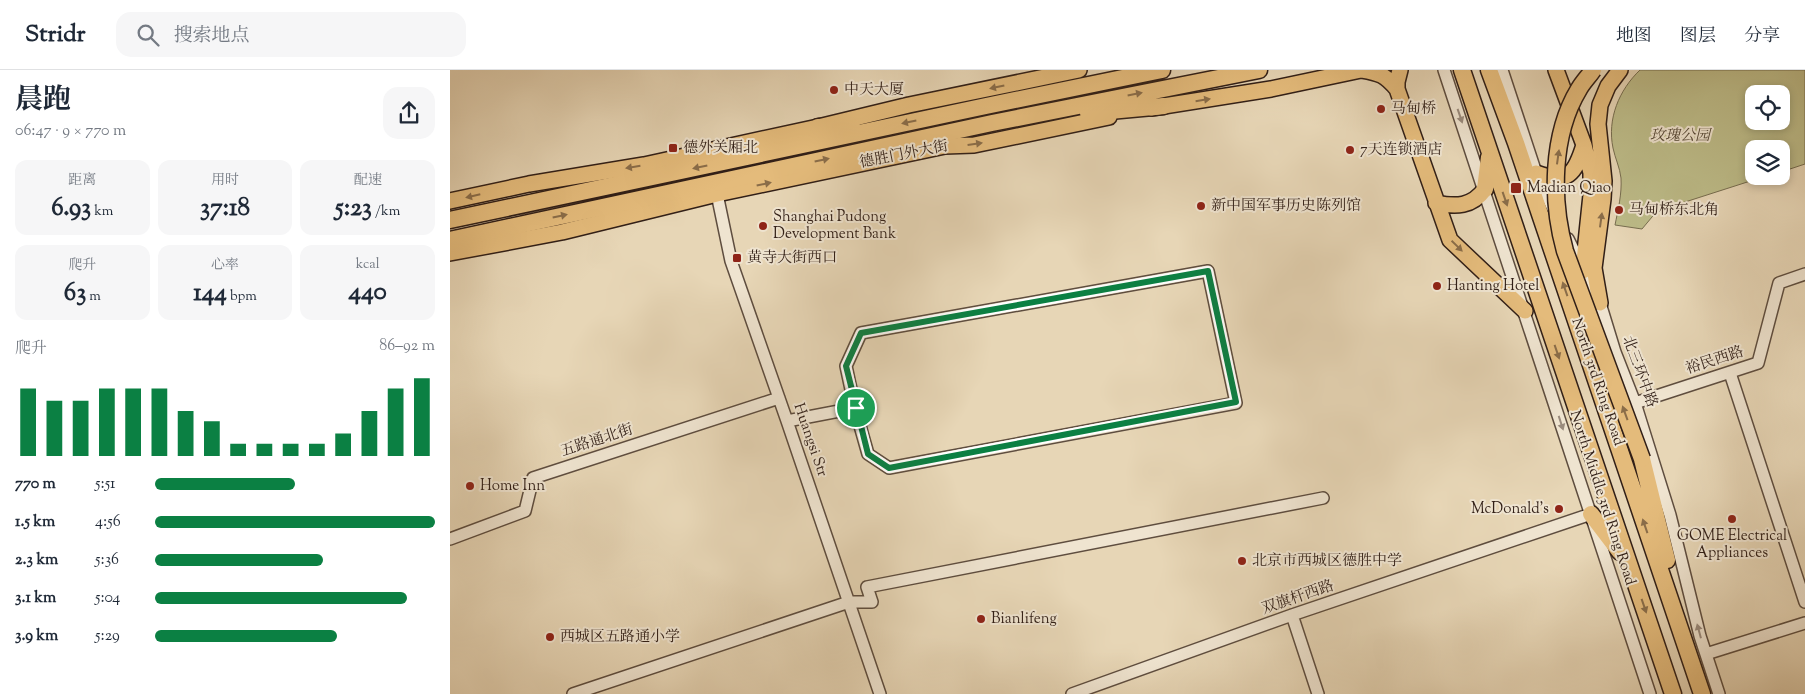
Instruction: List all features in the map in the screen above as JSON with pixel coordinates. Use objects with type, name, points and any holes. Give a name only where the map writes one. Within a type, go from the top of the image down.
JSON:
[{"type":"highway","points":[[986,106],[1109,70]]},
{"type":"highway","name":"德胜门外大街","points":[[450,220],[1162,70]]},
{"type":"highway","name":"德胜门外大街","points":[[450,240],[992,123],[1259,70]]},
{"type":"highway","name":"North 3rd Ring Road","points":[[1462,70],[1674,694]]},
{"type":"highway","name":"North 3rd Ring Road","points":[[1489,70],[1516,143],[1702,694]]},
{"type":"highway","points":[[1593,70],[1579,89],[1562,135],[1557,163],[1556,195],[1559,229],[1565,251],[1642,459],[1689,655]]},
{"type":"highway","points":[[992,123],[1164,106]]},
{"type":"highway","points":[[818,127],[885,128]]},
{"type":"highway","points":[[1516,143],[1536,173]]},
{"type":"highway","points":[[1484,189],[1490,152]]},
{"type":"highway","points":[[450,210],[506,208]]},
{"type":"highway","points":[[450,248],[513,227]]},
{"type":"highway","points":[[1591,514],[1630,565]]},
{"type":"main road","points":[[450,201],[529,184],[644,165],[909,105],[1079,70]]},
{"type":"main road","points":[[1362,70],[1380,73],[1397,89]]},
{"type":"main road","name":"德胜门外大街","points":[[450,253],[562,232],[717,194],[945,146],[974,145],[1164,106],[1271,89],[1362,70]]},
{"type":"main road","points":[[1400,70],[1397,89],[1450,240],[1525,310]]},
{"type":"main road","points":[[1556,70],[1584,146],[1591,173],[1591,195],[1583,271]]},
{"type":"main road","points":[[1600,303],[1594,268],[1604,199],[1598,124],[1600,105],[1608,86],[1620,70]]},
{"type":"main road","points":[[1536,173],[1549,178],[1560,178],[1569,175],[1577,166],[1584,146]]},
{"type":"main road","points":[[1436,203],[1461,206],[1479,197],[1484,189]]},
{"type":"street","points":[[1444,70],[1525,310]]},
{"type":"street","name":"北三环中路","points":[[1502,70],[1536,173],[1600,303],[1615,352],[1635,403],[1670,515],[1706,654],[1719,694]]},
{"type":"street","name":"Huangsi Str","points":[[717,194],[731,261],[880,694]]},
{"type":"street","points":[[1208,271],[1236,402],[889,468],[868,454],[856,408],[846,366],[861,333],[1208,271]]},
{"type":"street","name":"裕民西路","points":[[1635,403],[1758,363],[1779,283],[1805,274]]},
{"type":"street","name":"North Middle 3rd Ring Road","points":[[1525,310],[1650,694]]},
{"type":"street","points":[[1730,373],[1805,602]]},
{"type":"street","name":"五路通北街","points":[[450,539],[525,510],[532,478],[779,398]]},
{"type":"street","points":[[787,421],[856,408]]},
{"type":"street","points":[[573,694],[849,602],[872,602],[867,587],[1323,498]]},
{"type":"street","name":"双旗杆西路","points":[[1072,694],[1292,615],[1591,514]]},
{"type":"street","points":[[1292,615],[1318,694]]},
{"type":"street","points":[[1706,654],[1805,623]]},
{"type":"green space","name":"玫瑰公园","points":[[1640,70],[1805,70],[1805,164],[1790,169],[1790,140],[1745,140],[1745,183],[1657,211],[1642,229],[1615,225],[1621,178],[1613,148],[1612,126],[1616,106],[1626,87]]},
{"type":"place","name":"中天大厦","points":[[834,90]]},
{"type":"place","name":"马甸桥","points":[[1381,109]]},
{"type":"place","name":"德外关厢北","points":[[673,148]]},
{"type":"place","name":"7天连锁酒店","points":[[1350,150]]},
{"type":"place","name":"Madian Qiao","points":[[1516,188]]},
{"type":"place","name":"新中国军事历史陈列馆","points":[[1201,206]]},
{"type":"place","name":"马甸桥东北角","points":[[1619,210]]},
{"type":"place","name":"Shanghai Pudong Development Bank","points":[[763,226]]},
{"type":"place","name":"黄寺大街西口","points":[[737,258]]},
{"type":"place","name":"Hanting Hotel","points":[[1437,286]]},
{"type":"place","name":"Home Inn","points":[[470,486]]},
{"type":"place","name":"McDonald's","points":[[1559,509]]},
{"type":"place","name":"GOME Electrical Appliances","points":[[1732,519]]},
{"type":"place","name":"北京市西城区德胜中学","points":[[1242,561]]},
{"type":"place","name":"Bianlifeng","points":[[981,619]]},
{"type":"place","name":"西城区五路通小学","points":[[550,637]]},
{"type":"route","points":[[1208,271],[1236,402],[889,468],[868,454],[856,408],[846,366],[861,333],[1208,271]]}]
